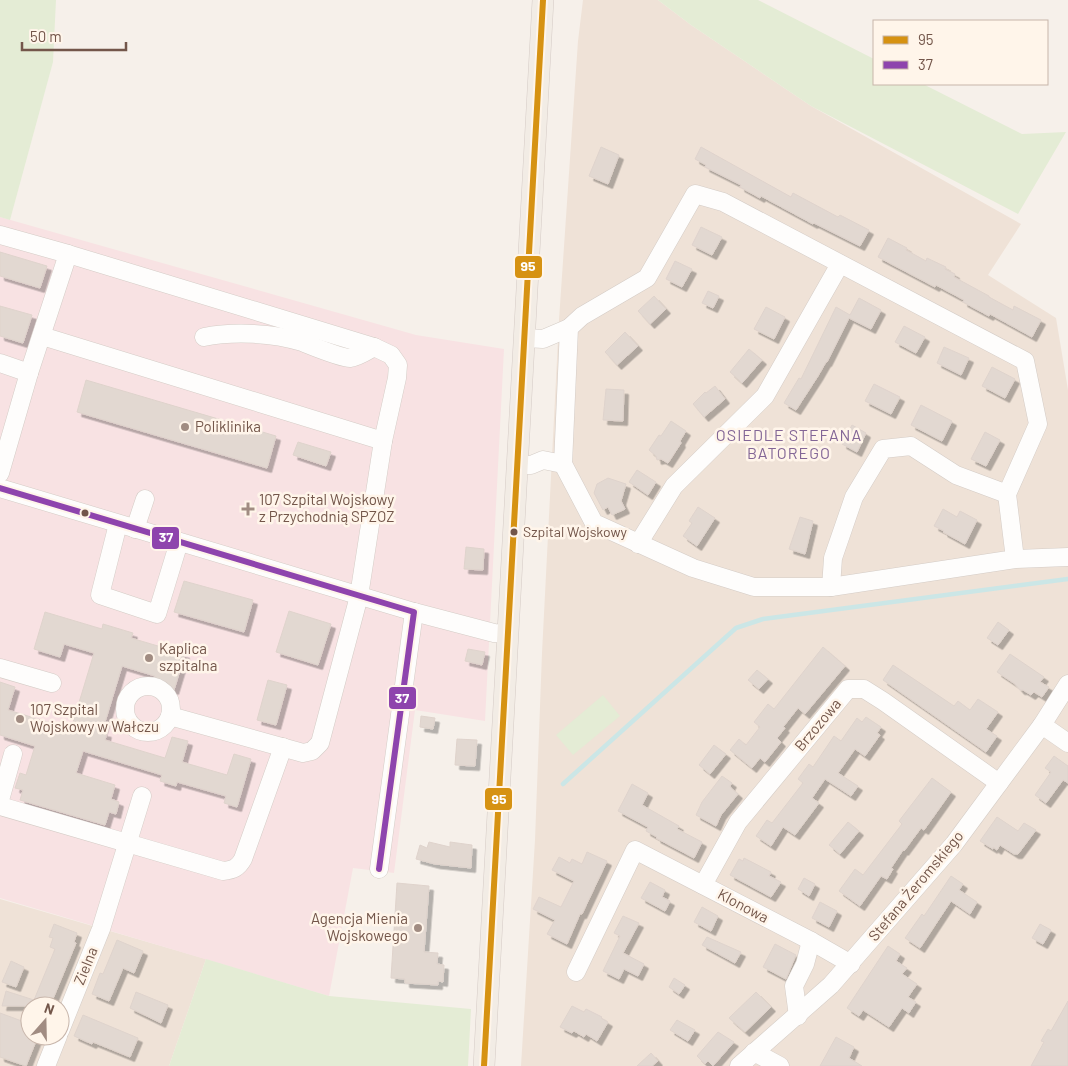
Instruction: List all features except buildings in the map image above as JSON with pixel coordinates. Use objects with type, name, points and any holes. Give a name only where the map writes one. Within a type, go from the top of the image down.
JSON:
[{"type":"main road","points":[[484,1066],[543,0]]},
{"type":"street","points":[[525,338],[543,339],[569,328],[582,316],[647,278],[695,194],[723,202],[1025,361],[1038,424],[1007,494],[1015,559]]},
{"type":"street","points":[[0,235],[374,347],[391,354],[398,365],[397,378],[383,441],[359,596],[320,743],[312,751],[303,753],[170,716]]},
{"type":"street","points":[[0,473],[29,372],[68,254]]},
{"type":"street","points":[[638,544],[674,486],[765,396],[840,264]]},
{"type":"street","points":[[569,328],[563,464],[594,523],[638,544],[693,568],[754,587],[832,587],[1015,559],[1068,557]]},
{"type":"street","points":[[204,337],[219,334],[274,335],[348,358],[362,354],[374,347]]},
{"type":"street","points":[[42,336],[383,441]]},
{"type":"street","points":[[0,364],[29,372]]},
{"type":"street","points":[[832,587],[833,558],[854,498],[883,449],[911,446],[956,475],[1007,494]]},
{"type":"street","points":[[517,464],[530,465],[543,460],[563,464]]},
{"type":"street","points":[[0,488],[414,612],[494,633],[508,634]]},
{"type":"street","points":[[135,529],[145,499]]},
{"type":"street","points":[[118,524],[100,595],[157,614],[179,542]]},
{"type":"street","points":[[379,869],[414,612]]},
{"type":"street","points":[[0,668],[52,683]]},
{"type":"street","name":"Stefana Żeromskiego","points":[[739,1066],[798,1016],[851,964],[954,844],[1042,725],[1068,684]]},
{"type":"street","name":"Brzozowa","points":[[703,885],[738,822],[848,689],[864,689],[999,783]]},
{"type":"street","points":[[1042,725],[1068,743]]},
{"type":"street","points":[[0,806],[223,871],[232,870],[239,866],[283,747]]},
{"type":"street","points":[[0,800],[13,754]]},
{"type":"street","name":"Zielna","points":[[70,1006],[101,929],[142,796]]},
{"type":"street","name":"Klonowa","points":[[576,972],[635,850],[811,941],[851,964]]},
{"type":"street","points":[[798,1016],[794,986],[806,964],[811,941]]},
{"type":"street","points":[[46,1066],[54,1046]]},
{"type":"street","points":[[754,1052],[780,1066]]},
{"type":"shaded area","points":[[583,0],[658,0],[691,25],[811,106],[1021,224],[988,275],[1056,318],[1068,390],[1068,1066],[521,1066],[535,840],[542,653],[559,320],[578,41]]},
{"type":"shaded area","name":"107 Szpital Wojskowy z Przychodnią SPZOZ","points":[[0,217],[416,335],[504,349],[485,721],[415,710],[394,873],[353,868],[329,996],[0,898]]},
{"type":"shaded area","points":[[0,899],[206,959],[169,1066],[0,1066]]},
{"type":"green space","points":[[0,0],[56,0],[53,62],[10,220],[0,217]]},
{"type":"green space","points":[[658,0],[758,0],[873,58],[873,85],[925,85],[1022,134],[1066,132],[1018,214],[811,106],[691,25]]},
{"type":"green space","points":[[603,695],[620,716],[573,755],[556,735]]},
{"type":"green space","points":[[206,959],[329,996],[471,1009],[468,1066],[169,1066]]},
{"type":"waterway","points":[[563,784],[736,628],[763,619],[1068,579]]},
{"type":"transit line","name":"95","points":[[484,1066],[543,0]]},
{"type":"transit line","name":"37","points":[[0,488],[414,612],[379,869]]},
{"type":"place","name":"Poliklinika","points":[[185,427]]},
{"type":"place","name":"107 Szpital Wojskowy z Przychodnią SPZOZ","points":[[248,509]]},
{"type":"place","name":"Szpital Wojskowy","points":[[514,532]]},
{"type":"place","name":"Kaplica szpitalna","points":[[149,658]]},
{"type":"place","name":"107 Szpital Wojskowy w Wałczu","points":[[20,719]]},
{"type":"place","name":"Agencja Mienia Wojskowego","points":[[418,928]]},
{"type":"district","name":"OSIEDLE STEFANA BATOREGO","points":[[789,444]]}]
